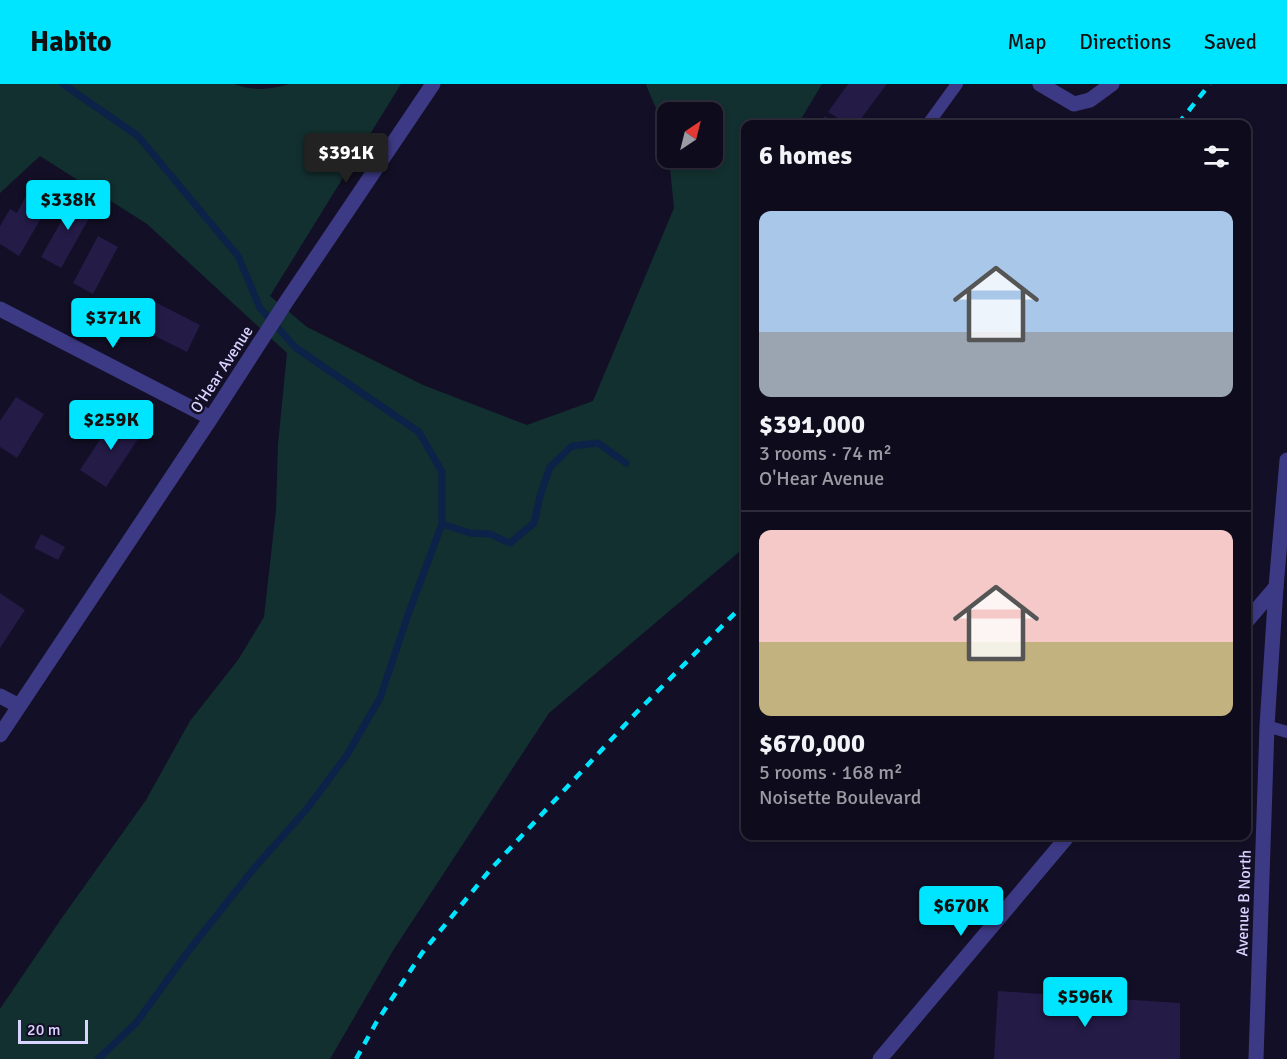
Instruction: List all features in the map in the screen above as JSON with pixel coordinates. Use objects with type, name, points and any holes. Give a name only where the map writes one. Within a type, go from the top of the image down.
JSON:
[{"type":"street","name":"O'Hear Avenue","points":[[0,735],[433,84]]},
{"type":"street","points":[[1040,84],[1074,104],[1090,100],[1112,84]]},
{"type":"street","points":[[0,309],[211,418]]},
{"type":"street","name":"Avenue B North","points":[[1256,1059],[1267,726],[1287,460]]},
{"type":"street","points":[[1251,616],[1276,587]]},
{"type":"street","points":[[0,696],[19,706]]},
{"type":"street","points":[[880,1059],[1065,840]]},
{"type":"lane","points":[[931,120],[957,84]]},
{"type":"lane","points":[[1267,726],[1287,732]]},
{"type":"green space","points":[[0,84],[234,84],[262,89],[289,84],[401,84],[270,296],[307,327],[423,385],[527,425],[593,401],[674,208],[670,168],[723,168],[723,102],[657,102],[657,111],[646,85],[822,84],[800,120],[741,120],[741,550],[549,713],[394,949],[330,1059],[0,1059],[0,1009],[146,800],[190,721],[238,660],[264,617],[276,510],[278,444],[287,353],[147,224],[40,156],[0,193]]},
{"type":"building","points":[[848,84],[887,84],[860,120],[841,120],[828,112]]},
{"type":"building","points":[[76,195],[96,206],[61,268],[41,257]]},
{"type":"building","points":[[26,196],[47,208],[19,256],[0,244],[0,226],[10,209],[17,213]]},
{"type":"building","points":[[98,236],[118,247],[93,294],[73,283]]},
{"type":"building","points":[[151,300],[200,325],[187,352],[137,327]]},
{"type":"building","points":[[16,397],[44,414],[17,458],[0,447],[0,421]]},
{"type":"building","points":[[116,415],[142,433],[106,487],[80,470]]},
{"type":"building","points":[[41,534],[65,547],[58,560],[34,548]]},
{"type":"building","points":[[0,593],[25,610],[0,648]]},
{"type":"building","points":[[998,991],[1180,1003],[1180,1059],[994,1059]]},
{"type":"waterway","points":[[63,84],[138,136],[238,256],[260,308],[296,348],[419,432],[442,472],[442,524],[380,698],[347,755],[306,810],[256,866],[190,949],[136,1023],[98,1059]]},
{"type":"waterway","points":[[442,524],[470,533],[490,534],[510,543],[534,523],[550,467],[572,446],[598,443],[626,463]]},
{"type":"railway","points":[[1181,120],[1210,84]]},
{"type":"railway","points":[[356,1059],[376,1023],[422,953],[490,870],[636,713],[741,607]]}]
